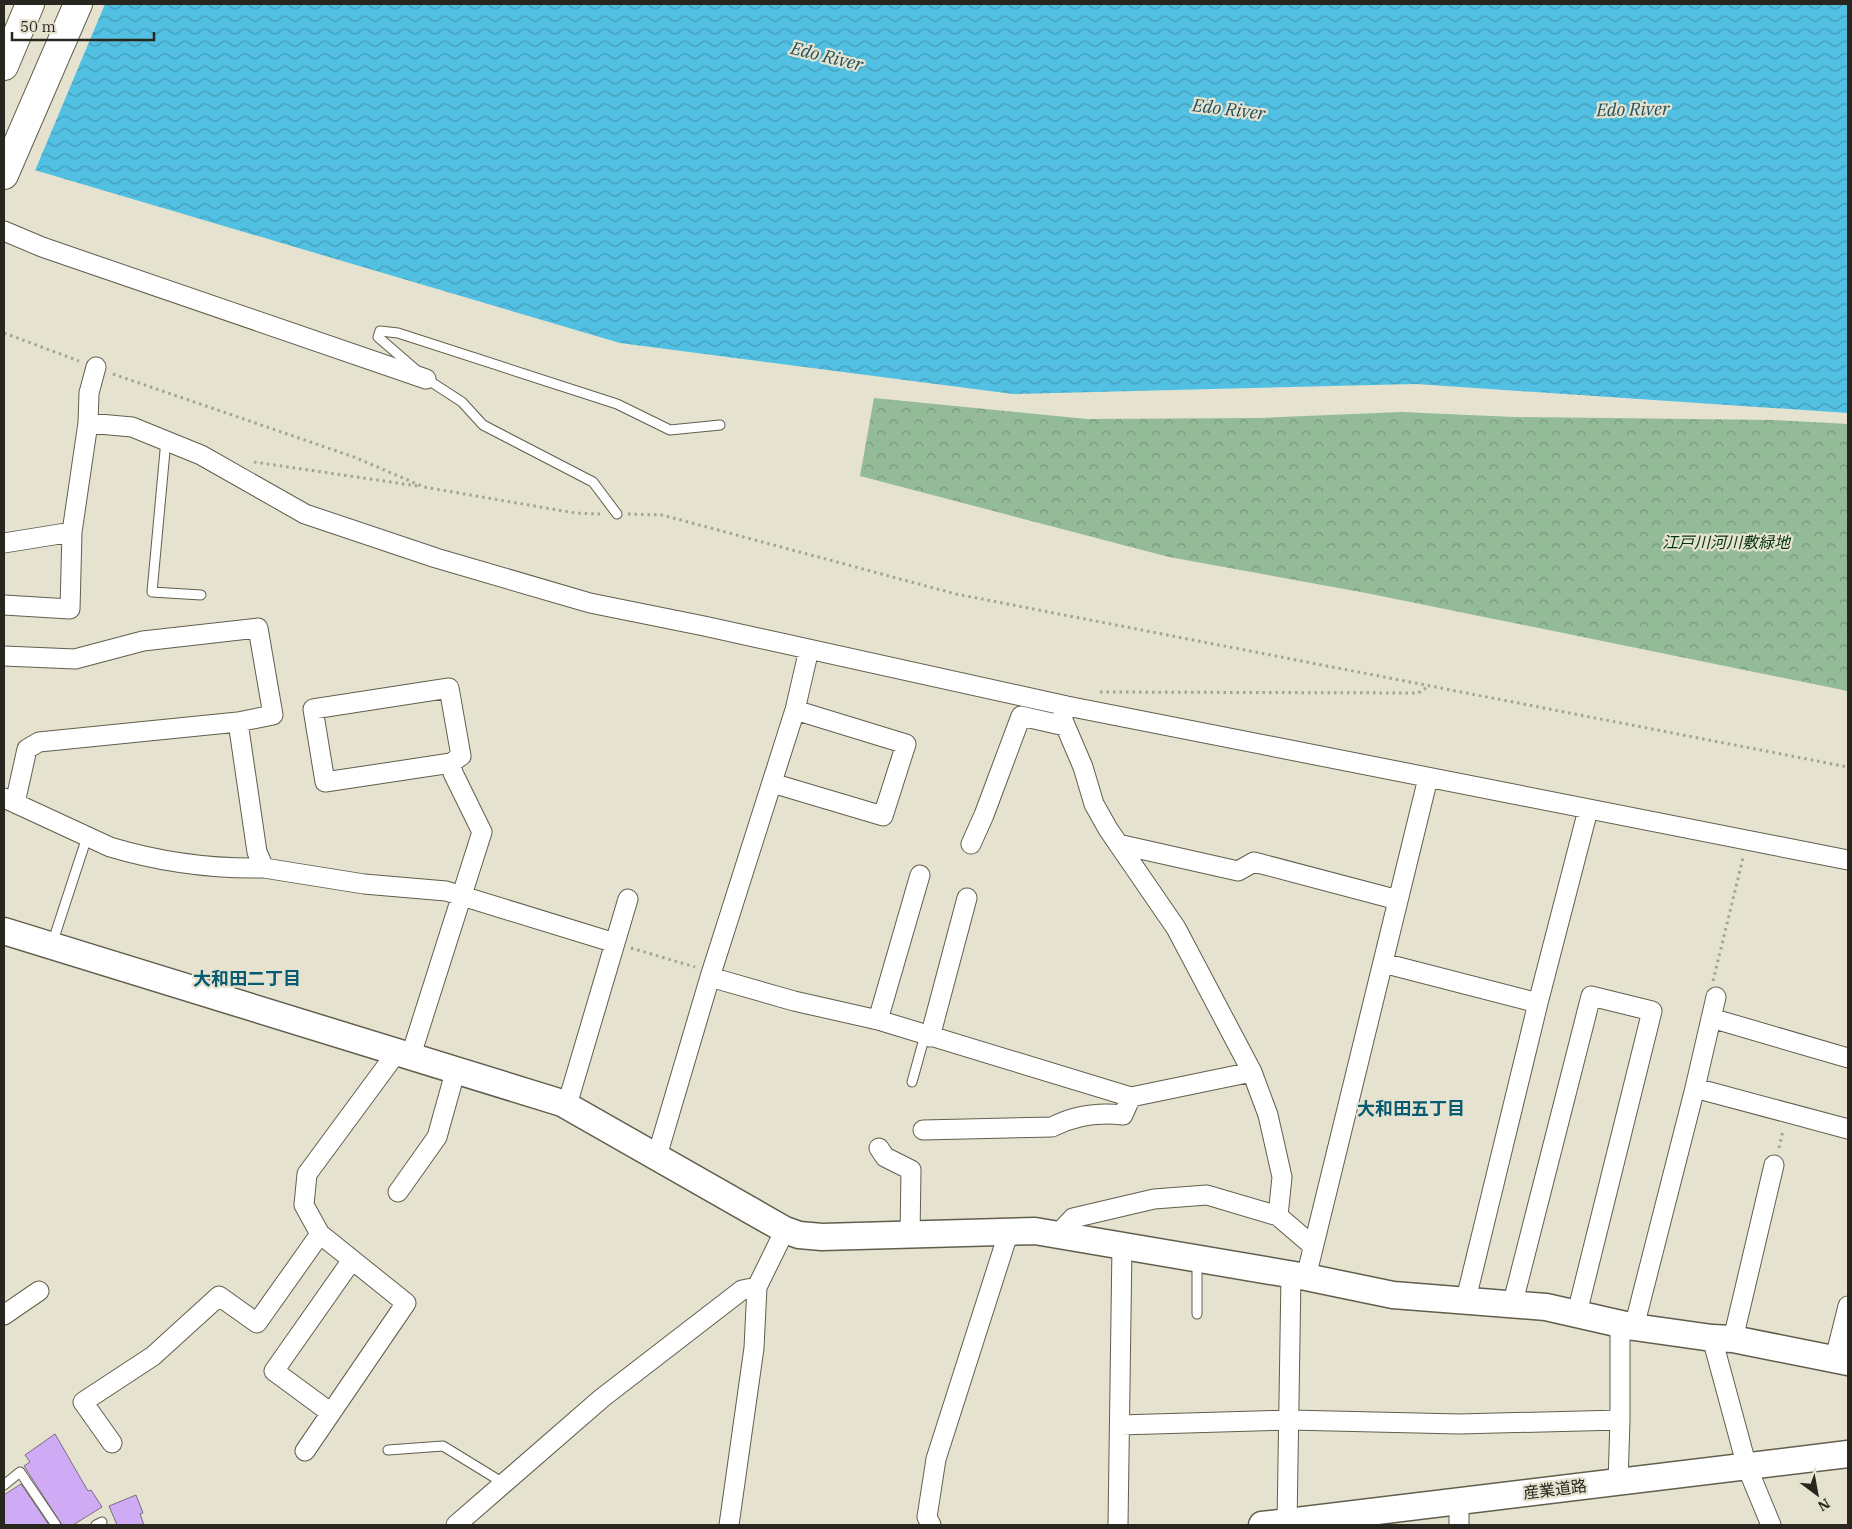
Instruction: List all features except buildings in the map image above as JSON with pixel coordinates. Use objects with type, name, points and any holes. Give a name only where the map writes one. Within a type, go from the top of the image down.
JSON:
[{"type":"highway","points":[[4,66],[30,4]]},
{"type":"highway","points":[[4,175],[78,4]]},
{"type":"street","points":[[4,231],[42,247],[426,379]]},
{"type":"street","points":[[4,605],[70,609],[72,532],[88,423],[88,393],[96,367]]},
{"type":"street","points":[[88,423],[132,427],[166,440],[201,455],[249,484],[305,514],[436,558],[590,603],[704,626],[1066,706],[1848,860]]},
{"type":"street","points":[[4,543],[72,532]]},
{"type":"street","points":[[4,656],[75,659],[143,641],[258,628],[273,715],[238,722],[39,742],[27,749],[9,800],[87,837],[124,852],[180,863],[264,868],[364,884],[446,890],[615,943]]},
{"type":"street","points":[[657,1156],[711,975],[795,710],[807,658]]},
{"type":"street","points":[[450,688],[461,756],[451,762],[326,782],[313,710],[450,688]]},
{"type":"street","points":[[1066,706],[1062,718],[1083,767],[1094,804],[1118,844],[1176,928],[1252,1072],[1268,1115],[1282,1177],[1278,1216]]},
{"type":"street","points":[[772,783],[883,816],[906,744],[795,710]]},
{"type":"street","points":[[971,844],[984,815],[1021,716],[1065,726]]},
{"type":"street","points":[[238,722],[257,852],[264,868]]},
{"type":"street","points":[[305,1451],[406,1303],[320,1234],[304,1205],[307,1174],[404,1054],[461,896],[482,832],[453,773],[451,762]]},
{"type":"street","points":[[1287,1524],[1290,1420],[1298,1276],[1313,1246],[1428,778]]},
{"type":"street","points":[[1466,1299],[1538,1002],[1588,810]]},
{"type":"street","points":[[1118,844],[1238,871],[1254,862],[1398,900]]},
{"type":"street","points":[[878,1020],[920,875]]},
{"type":"street","points":[[928,1036],[967,898]]},
{"type":"street","points":[[567,1105],[628,899]]},
{"type":"street","points":[[4,931],[456,1069],[567,1105],[785,1230],[799,1235],[822,1237],[1035,1231],[1298,1276],[1393,1295],[1513,1302],[1577,1313],[1627,1325],[1722,1338],[1842,1360],[1848,1306]]},
{"type":"street","points":[[1382,963],[1538,1002]]},
{"type":"street","points":[[711,975],[794,1001],[878,1020],[1131,1097],[1252,1072]]},
{"type":"street","points":[[1513,1302],[1591,996],[1652,1011],[1577,1313]]},
{"type":"street","points":[[1618,1482],[1620,1420],[1627,1325],[1695,1088],[1716,997]]},
{"type":"street","points":[[1711,1018],[1848,1058]]},
{"type":"street","points":[[398,1192],[437,1137],[456,1069]]},
{"type":"street","points":[[1695,1088],[1848,1130]]},
{"type":"street","points":[[923,1130],[1052,1127],[1068,1119],[1100,1113],[1123,1115],[1131,1097]]},
{"type":"street","points":[[879,1148],[885,1157],[911,1170],[910,1235]]},
{"type":"street","points":[[1771,1525],[1747,1467],[1722,1338],[1774,1165]]},
{"type":"street","points":[[1058,1234],[1073,1218],[1154,1200],[1207,1195],[1278,1216],[1313,1246]]},
{"type":"street","points":[[729,1525],[754,1348],[757,1287],[785,1230]]},
{"type":"street","points":[[931,1525],[927,1517],[936,1459],[1009,1231]]},
{"type":"street","points":[[112,1443],[83,1402],[153,1356],[219,1296],[256,1323],[320,1234]]},
{"type":"street","points":[[1118,1525],[1122,1245]]},
{"type":"street","points":[[331,1413],[274,1371],[352,1260]]},
{"type":"street","points":[[456,1525],[602,1398],[742,1290],[757,1287]]},
{"type":"street","points":[[4,1315],[39,1291]]},
{"type":"street","points":[[1120,1425],[1290,1420],[1459,1424],[1620,1420]]},
{"type":"street","name":"産業道路","points":[[1262,1525],[1459,1513],[1618,1482],[1848,1454]]},
{"type":"lane","points":[[617,514],[593,482],[483,424],[462,402],[426,379],[378,337],[380,331],[398,333],[617,404],[670,430],[720,425]]},
{"type":"lane","points":[[166,440],[152,592],[201,596]]},
{"type":"lane","points":[[52,945],[87,837]]},
{"type":"lane","points":[[912,1082],[928,1036]]},
{"type":"lane","points":[[1197,1258],[1197,1314]]},
{"type":"lane","points":[[388,1450],[442,1446],[505,1484]]},
{"type":"lane","points":[[4,1485],[20,1472],[56,1525]]},
{"type":"path","points":[[4,333],[354,457],[424,486]]},
{"type":"path","points":[[247,461],[424,486],[575,513],[662,515],[956,594],[1848,767]]},
{"type":"path","points":[[1092,692],[1418,693],[1429,686]]},
{"type":"path","points":[[1716,997],[1710,995],[1748,840]]},
{"type":"path","points":[[615,943],[711,975]]},
{"type":"path","points":[[1774,1165],[1788,1112]]},
{"type":"green space","name":"江戸川河川敷緑地","points":[[874,398],[1087,419],[1260,418],[1401,412],[1514,417],[1774,420],[1848,424],[1848,691],[1366,593],[1169,557],[860,476]]},
{"type":"water","name":"Edo River","points":[[4,4],[1848,4],[1848,413],[1416,384],[1013,394],[620,343],[4,161]]},
{"type":"pier","points":[[5,4],[105,4],[34,173],[4,164]]},
{"type":"district","name":"大和田二丁目","points":[[247,978]]},
{"type":"district","name":"大和田五丁目","points":[[1411,1108]]}]
